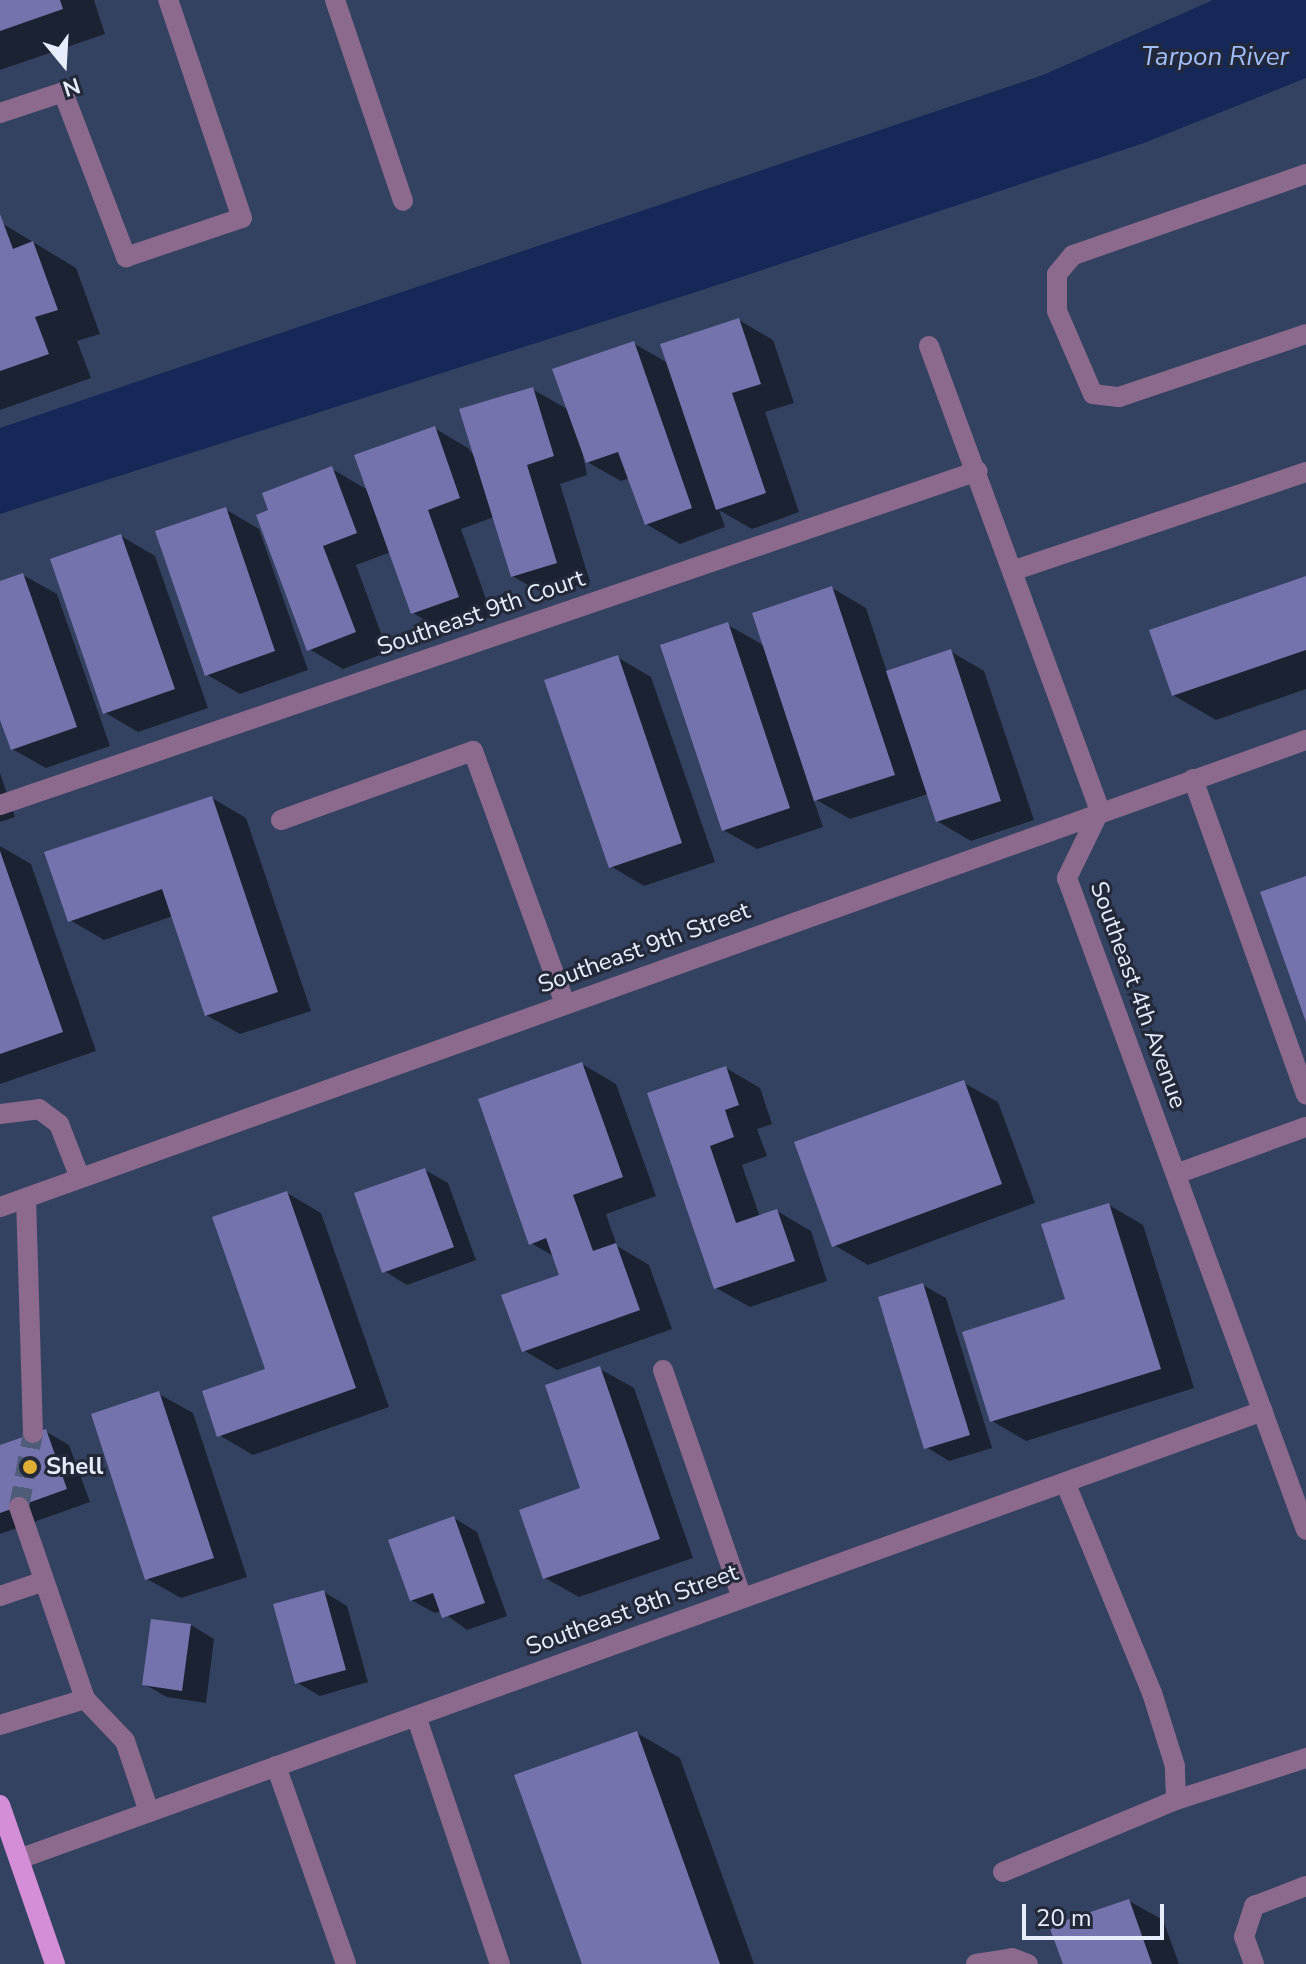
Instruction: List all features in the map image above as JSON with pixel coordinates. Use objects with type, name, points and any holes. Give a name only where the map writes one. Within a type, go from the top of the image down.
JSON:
[{"type":"main road","points":[[0,1805],[55,1964]]},
{"type":"street","points":[[0,113],[63,92],[126,257],[242,218],[168,0]]},
{"type":"street","points":[[335,0],[403,201]]},
{"type":"street","points":[[1306,174],[1073,255],[1057,274],[1057,311],[1093,394],[1119,397],[1306,334]]},
{"type":"street","points":[[929,346],[1015,570],[1100,810]]},
{"type":"street","name":"Southeast 9th Court","points":[[1,804],[978,471]]},
{"type":"street","points":[[1015,570],[1306,472]]},
{"type":"street","name":"Southeast 9th Street","points":[[0,1207],[1100,810],[1306,740]]},
{"type":"street","points":[[281,820],[473,751],[565,1004]]},
{"type":"street","points":[[1193,779],[1306,1094]]},
{"type":"street","name":"Southeast 4th Avenue","points":[[1100,810],[1067,878],[1263,1411],[1299,1490],[1306,1530]]},
{"type":"street","points":[[0,1114],[39,1109],[59,1124],[80,1178]]},
{"type":"street","points":[[1176,1174],[1306,1127]]},
{"type":"street","points":[[26,1198],[33,1433]]},
{"type":"street","points":[[663,1370],[742,1598]]},
{"type":"street","name":"Southeast 8th Street","points":[[19,1859],[1263,1411]]},
{"type":"street","points":[[1065,1482],[1152,1693],[1175,1766],[1176,1800]]},
{"type":"street","points":[[19,1507],[85,1699],[125,1741],[149,1812]]},
{"type":"street","points":[[0,1596],[44,1581]]},
{"type":"street","points":[[0,1725],[85,1699]]},
{"type":"street","points":[[416,1716],[500,1964]]},
{"type":"street","points":[[1003,1872],[1176,1800],[1306,1758]]},
{"type":"street","points":[[276,1766],[346,1964]]},
{"type":"street","points":[[1254,1964],[1244,1937],[1254,1906],[1306,1886]]},
{"type":"street","points":[[976,1964],[1012,1958],[1028,1964]]},
{"type":"water","name":"Tarpon River","points":[[1213,0],[1306,0],[1306,78],[1144,143],[699,291],[0,514],[0,428],[1043,75]]},
{"type":"building","points":[[0,0],[60,0],[63,9],[0,31]]},
{"type":"building","points":[[0,214],[13,249],[33,241],[58,310],[35,317],[49,354],[0,371]]},
{"type":"building","points":[[739,318],[761,384],[732,393],[766,493],[716,510],[660,344]]},
{"type":"building","points":[[634,341],[692,508],[645,525],[618,452],[586,463],[552,369]]},
{"type":"building","points":[[533,387],[554,456],[527,465],[557,563],[511,577],[459,409]]},
{"type":"building","points":[[435,426],[460,498],[428,510],[459,597],[411,614],[354,455]]},
{"type":"building","points":[[332,466],[357,533],[323,546],[356,632],[307,651],[256,515],[268,510],[262,493]]},
{"type":"building","points":[[226,507],[275,651],[205,676],[155,531]]},
{"type":"building","points":[[121,534],[175,689],[103,714],[50,559]]},
{"type":"building","points":[[23,573],[77,727],[11,750],[0,720],[0,581]]},
{"type":"building","points":[[1306,576],[1306,650],[1172,696],[1149,630]]},
{"type":"building","points":[[832,586],[895,775],[814,801],[752,613]]},
{"type":"building","points":[[728,622],[790,808],[722,831],[660,645]]},
{"type":"building","points":[[951,649],[1001,801],[936,822],[886,671]]},
{"type":"building","points":[[618,655],[682,843],[609,868],[544,680]]},
{"type":"building","points":[[212,796],[278,992],[205,1016],[162,889],[68,922],[44,852]]},
{"type":"building","points":[[0,851],[63,1032],[0,1054]]},
{"type":"building","points":[[1306,876],[1306,1022],[1260,892]]},
{"type":"building","points":[[582,1062],[623,1177],[573,1195],[593,1251],[616,1243],[640,1310],[522,1352],[501,1295],[559,1275],[546,1238],[529,1245],[478,1099]]},
{"type":"building","points":[[726,1066],[739,1105],[725,1110],[734,1137],[710,1146],[736,1223],[777,1209],[795,1261],[714,1289],[647,1093]]},
{"type":"building","points":[[964,1080],[1002,1184],[832,1247],[794,1142]]},
{"type":"building","points":[[425,1168],[454,1247],[382,1273],[354,1193]]},
{"type":"building","points":[[287,1191],[356,1388],[217,1437],[202,1391],[265,1369],[212,1217]]},
{"type":"building","points":[[1109,1203],[1161,1369],[990,1422],[962,1332],[1065,1299],[1041,1224]]},
{"type":"building","points":[[923,1283],[970,1435],[924,1449],[878,1297]]},
{"type":"building","points":[[600,1366],[660,1539],[543,1579],[519,1510],[580,1488],[545,1385]]},
{"type":"building","points":[[159,1391],[214,1558],[145,1580],[91,1414]]},
{"type":"building","name":"Shell","points":[[46,1429],[67,1489],[0,1513],[0,1445]]},
{"type":"building","points":[[454,1516],[485,1603],[442,1618],[433,1593],[410,1601],[388,1540]]},
{"type":"building","points":[[324,1590],[346,1670],[295,1684],[273,1604]]},
{"type":"building","points":[[151,1619],[191,1624],[182,1691],[142,1685]]},
{"type":"building","points":[[637,1731],[720,1964],[582,1964],[514,1775]]},
{"type":"building","points":[[1129,1899],[1152,1964],[1063,1964],[1049,1926]]},
{"type":"tunnel","points":[[19,1507],[33,1433]]},
{"type":"place","name":"Shell","points":[[30,1467]]}]
